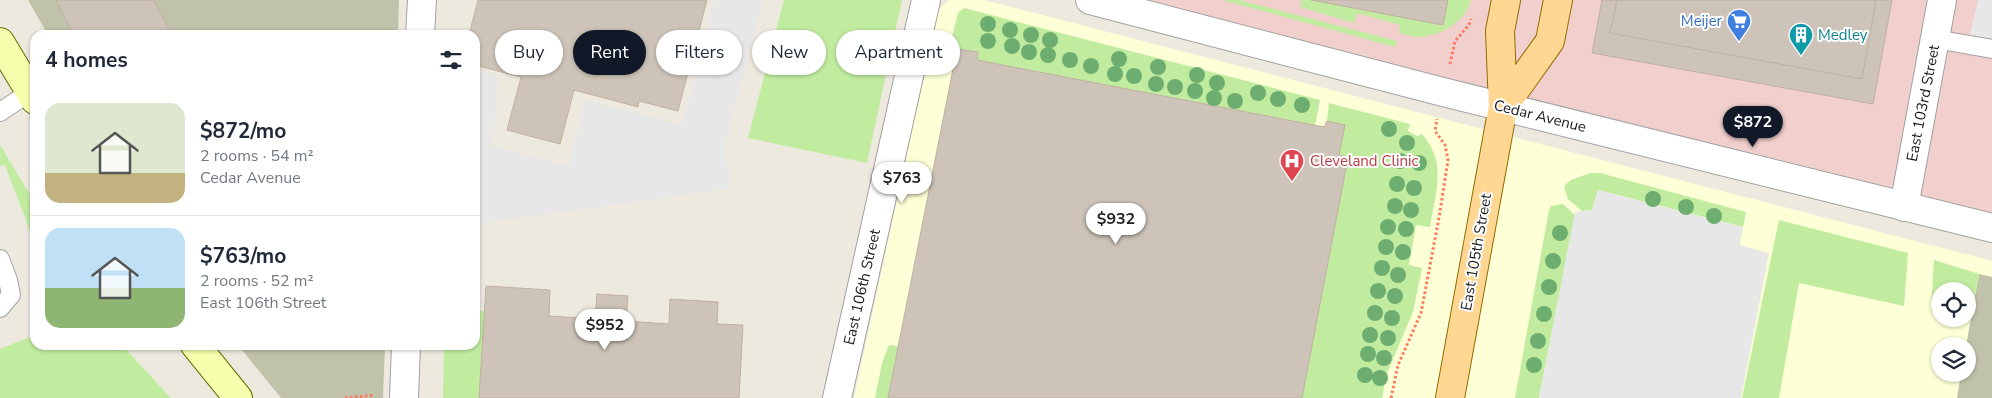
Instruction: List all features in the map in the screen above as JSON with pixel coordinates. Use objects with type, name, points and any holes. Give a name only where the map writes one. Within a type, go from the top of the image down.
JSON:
[{"type":"main road","name":"East 105th Street","points":[[1450,398],[1503,107],[1500,31],[1506,0]]},
{"type":"main road","name":"East 105th Street","points":[[1503,107],[1550,41],[1558,0]]},
{"type":"main road","points":[[0,42],[30,93]]},
{"type":"main road","points":[[199,350],[238,398]]},
{"type":"street","points":[[420,30],[422,0]]},
{"type":"street","name":"East 106th Street","points":[[837,398],[926,0]]},
{"type":"street","name":"Cedar Avenue","points":[[1090,0],[1503,107],[1992,228]]},
{"type":"street","name":"East 103rd Street","points":[[1904,207],[1942,0]]},
{"type":"street","points":[[404,398],[406,350]]},
{"type":"lane","points":[[1935,39],[1992,49]]},
{"type":"lane","points":[[0,112],[30,97]]},
{"type":"lane","points":[[0,259],[8,280],[11,295],[0,308]]},
{"type":"path","points":[[1455,41],[1469,25],[1472,18]]},
{"type":"path","points":[[1391,398],[1398,365],[1421,313],[1439,218],[1448,160],[1444,145],[1435,131],[1436,124]]},
{"type":"path","points":[[345,398],[374,395]]},
{"type":"shaded area","points":[[28,0],[399,0],[398,30],[45,30]]},
{"type":"shaded area","points":[[715,0],[763,0],[755,30],[752,30],[752,41],[725,143],[729,189],[480,223],[480,72],[498,75],[493,146],[568,166],[585,100],[682,125],[695,75],[742,75],[742,30],[707,30]]},
{"type":"shaded area","name":"Cleveland Clinic","points":[[949,0],[984,0],[1992,261],[1992,398],[854,398],[924,75],[960,75],[960,30],[934,30],[938,10]]},
{"type":"shaded area","points":[[1090,0],[1992,0],[1992,228]]},
{"type":"shaded area","points":[[1978,0],[1992,0],[1992,59],[1965,54]]},
{"type":"shaded area","points":[[1598,190],[1743,227],[1740,245],[1769,253],[1741,398],[1539,398],[1575,212],[1592,210]]},
{"type":"shaded area","points":[[1979,274],[1992,277],[1992,398],[1957,398],[1960,382],[1976,382],[1976,337],[1968,337],[1969,327],[1976,327],[1976,291]]},
{"type":"shaded area","points":[[242,350],[385,350],[383,398],[281,398]]},
{"type":"green space","points":[[784,0],[902,0],[896,30],[836,30],[836,75],[886,75],[867,163],[748,138],[764,75],[826,75],[826,30],[776,30]]},
{"type":"green space","points":[[1222,0],[1239,0],[1397,41],[1395,47]]},
{"type":"green space","points":[[1302,0],[1311,0],[1442,25],[1448,0],[1471,0],[1464,15],[1451,26],[1435,34],[1414,37],[1399,33],[1400,25],[1357,13],[1354,23],[1300,7]]},
{"type":"green space","points":[[964,8],[1320,100],[1315,125],[977,60],[978,52],[960,49],[960,30],[954,30],[958,13]]},
{"type":"green space","points":[[1329,103],[1410,124],[1408,131],[1417,136],[1422,134],[1430,145],[1437,167],[1437,190],[1430,227],[1416,225],[1409,265],[1422,268],[1413,312],[1387,373],[1382,398],[1302,398],[1348,158],[1339,155],[1344,125],[1327,121]]},
{"type":"green space","points":[[0,145],[30,195],[30,232],[5,165],[0,166]]},
{"type":"green space","points":[[1590,173],[1600,173],[1746,212],[1743,227],[1598,190],[1592,210],[1582,211],[1568,199],[1564,186],[1571,180]]},
{"type":"green space","points":[[1563,204],[1575,215],[1539,398],[1515,398],[1549,210],[1551,206]]},
{"type":"green space","points":[[1779,220],[1908,253],[1904,306],[1799,283],[1779,398],[1742,398]]},
{"type":"green space","points":[[1934,260],[1979,274],[1976,289],[1976,282],[1933,282]]},
{"type":"green space","points":[[480,311],[485,311],[479,398],[443,398],[444,350],[480,350]]},
{"type":"green space","points":[[30,337],[30,350],[127,350],[171,398],[0,398],[0,349]]},
{"type":"green space","points":[[889,345],[898,346],[888,398],[875,398],[882,363]]},
{"type":"building","points":[[56,0],[154,0],[169,30],[71,30]]},
{"type":"building","points":[[478,0],[707,0],[699,30],[656,30],[656,75],[687,75],[678,111],[639,101],[638,107],[574,90],[560,144],[507,130],[521,77],[513,75],[563,75],[563,30],[495,30],[495,70],[480,66],[480,30],[470,30]]},
{"type":"building","points":[[1311,0],[1448,0],[1443,25]]},
{"type":"building","name":"Meijer","points":[[1602,0],[1892,0],[1873,104],[1592,53]]},
{"type":"building","name":"Meijer","points":[[1617,0],[1876,0],[1862,79],[1610,33]]},
{"type":"building","points":[[960,49],[978,52],[977,60],[1324,127],[1327,121],[1345,125],[1339,155],[1348,158],[1302,398],[888,398],[952,75],[960,75]]},
{"type":"building","points":[[486,286],[550,290],[549,316],[595,319],[597,294],[628,296],[626,321],[669,324],[670,299],[718,302],[717,324],[743,325],[739,398],[479,398]]},
{"type":"place","name":"Meijer","points":[[1739,42]]},
{"type":"place","name":"Medley","points":[[1801,56]]},
{"type":"place","name":"Cleveland Clinic","points":[[1292,182]]}]
